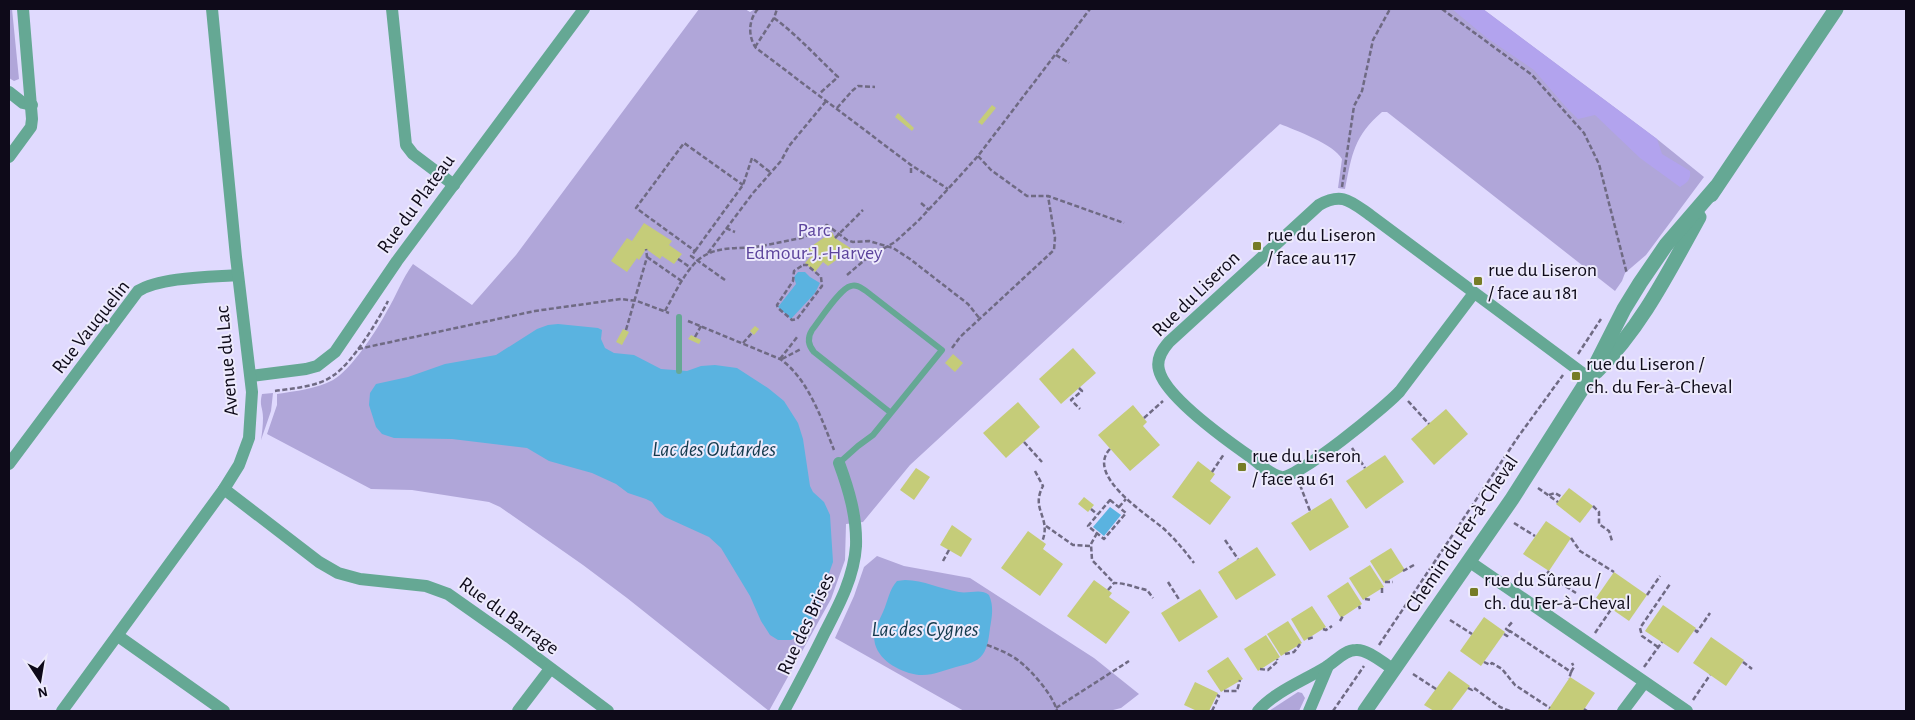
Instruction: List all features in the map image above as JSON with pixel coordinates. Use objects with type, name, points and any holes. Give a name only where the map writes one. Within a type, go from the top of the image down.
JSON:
[{"type":"street","points":[[9,157],[30,128],[32,119],[23,9]]},
{"type":"street","name":"Avenue du Lac","points":[[62,711],[224,489],[239,465],[250,438],[252,392],[238,275],[212,9]]},
{"type":"street","points":[[392,9],[406,145],[413,154],[454,184]]},
{"type":"street","name":"Rue du Plateau","points":[[250,376],[317,366],[335,352],[397,261],[584,9]]},
{"type":"street","name":"Chemin du Fer-à-Cheval","points":[[1365,711],[1512,499],[1589,378],[1621,314],[1640,283],[1666,246],[1716,187],[1836,9]]},
{"type":"street","points":[[9,92],[23,103],[32,105]]},
{"type":"street","name":"Rue du Liseron","points":[[1293,474],[1284,477],[1277,475],[1231,444],[1199,418],[1173,392],[1162,378],[1158,368],[1160,355],[1169,342],[1319,205],[1334,198],[1346,200],[1358,207],[1522,326],[1589,378]]},
{"type":"street","name":"Rue Vauquelin","points":[[9,464],[138,291],[149,286],[170,282],[238,275]]},
{"type":"street","points":[[1293,474],[1378,412],[1400,391],[1474,293]]},
{"type":"street","name":"Rue des Brises","points":[[784,711],[836,611],[851,574],[856,547],[855,525],[850,495],[839,463]]},
{"type":"street","name":"Rue du Barrage","points":[[224,489],[330,569],[360,579],[420,585],[448,594],[608,711]]},
{"type":"street","points":[[1470,562],[1644,682],[1690,706]]},
{"type":"street","points":[[118,636],[224,711]]},
{"type":"street","points":[[1258,711],[1262,706],[1291,686],[1328,666],[1348,652],[1357,649],[1372,655],[1393,669]]},
{"type":"street","points":[[1309,711],[1328,666]]},
{"type":"street","points":[[518,711],[550,669]]},
{"type":"street","points":[[1622,711],[1644,682]]},
{"type":"lane","points":[[839,463],[873,436],[892,413],[942,350],[858,286],[849,286],[841,292],[812,330],[809,335],[810,345],[814,352],[892,413]]},
{"type":"lane","points":[[679,317],[679,371]]},
{"type":"path","points":[[758,9],[751,25],[752,39],[755,46],[911,165],[948,189]]},
{"type":"path","points":[[755,46],[774,18],[777,9]]},
{"type":"path","points":[[846,276],[867,258],[887,248],[929,210],[978,156],[1090,9]]},
{"type":"path","points":[[1342,189],[1354,106],[1362,91],[1374,40],[1390,9]]},
{"type":"path","points":[[1442,9],[1526,71],[1584,133],[1599,164],[1627,274]]},
{"type":"path","points":[[774,18],[794,33],[838,77],[819,94]]},
{"type":"path","points":[[1055,55],[1069,63]]},
{"type":"path","points":[[837,108],[858,86],[875,87]]},
{"type":"path","points":[[707,254],[770,172],[781,161],[789,146],[827,100]]},
{"type":"path","points":[[695,250],[636,208],[673,157],[684,143],[743,185]]},
{"type":"path","points":[[978,156],[992,170],[1027,196],[1048,196],[1124,223]]},
{"type":"path","points":[[725,280],[691,256],[743,185],[752,158],[770,172]]},
{"type":"path","points":[[911,165],[911,173]]},
{"type":"path","points":[[942,350],[948,352],[960,337],[1050,256],[1054,250],[1055,238],[1048,196]]},
{"type":"path","points":[[921,203],[929,210]]},
{"type":"path","points":[[835,238],[863,210]]},
{"type":"path","points":[[665,311],[691,268],[697,260],[707,254],[718,249],[755,247],[807,237],[823,225],[827,225],[839,232],[847,240],[853,242],[869,241],[887,248],[893,248],[968,304],[980,319]]},
{"type":"path","points":[[726,228],[735,232]]},
{"type":"path","points":[[626,330],[647,257],[646,249]]},
{"type":"path","points":[[647,257],[683,282]]},
{"type":"path","points":[[678,259],[691,268]]},
{"type":"path","points":[[807,265],[810,268],[821,277],[822,288],[797,319],[792,320],[777,305],[793,281],[796,268],[807,265]]},
{"type":"path","points":[[358,349],[535,311],[621,299],[634,300],[701,326],[780,360],[791,367],[806,389],[839,463]]},
{"type":"path","points":[[695,337],[701,326]]},
{"type":"path","points":[[780,360],[802,330]]},
{"type":"path","points":[[743,344],[752,333]]},
{"type":"path","points":[[780,360],[802,348]]},
{"type":"path","name":"Chemin du Fer-à-Cheval","points":[[1378,646],[1518,437],[1562,376]]},
{"type":"path","points":[[1079,388],[1082,391],[1071,400],[1080,409]]},
{"type":"path","points":[[1400,391],[1429,424]]},
{"type":"path","points":[[1144,418],[1173,392]]},
{"type":"path","points":[[1344,438],[1365,468]]},
{"type":"path","points":[[1024,442],[1042,462]]},
{"type":"path","points":[[1212,472],[1231,444]]},
{"type":"path","points":[[1110,449],[1105,454],[1107,472],[1113,484],[1126,499],[1178,543],[1194,563]]},
{"type":"path","points":[[1034,471],[1043,486],[1038,500],[1046,526],[1042,542]]},
{"type":"path","points":[[1293,474],[1310,511]]},
{"type":"path","points":[[1538,488],[1558,502]]},
{"type":"path","points":[[1549,495],[1556,492],[1562,497]]},
{"type":"path","points":[[1119,507],[1126,499]]},
{"type":"path","points":[[1110,500],[1119,507],[1126,513],[1104,539],[1088,526],[1110,500]]},
{"type":"path","points":[[1593,506],[1599,512],[1598,524],[1609,532],[1612,541]]},
{"type":"path","points":[[1091,509],[1098,514]]},
{"type":"path","points":[[1514,523],[1535,536]]},
{"type":"path","points":[[1046,526],[1074,545],[1091,546]]},
{"type":"path","points":[[1097,533],[1091,546],[1093,563],[1104,571],[1114,583],[1147,590],[1153,598]]},
{"type":"path","points":[[1571,538],[1580,551],[1614,572]]},
{"type":"path","points":[[1225,540],[1238,559]]},
{"type":"path","points":[[1445,546],[1452,551]]},
{"type":"path","points":[[943,561],[949,550]]},
{"type":"path","points":[[1403,571],[1414,565]]},
{"type":"path","points":[[1543,586],[1541,583],[1548,573],[1576,593]]},
{"type":"path","points":[[1647,595],[1660,576]]},
{"type":"path","points":[[1168,582],[1180,602]]},
{"type":"path","points":[[1385,582],[1393,582]]},
{"type":"path","points":[[1108,590],[1114,583]]},
{"type":"path","points":[[1658,647],[1642,636],[1640,628],[1670,584]]},
{"type":"path","points":[[1382,588],[1382,593]]},
{"type":"path","points":[[1365,599],[1371,600]]},
{"type":"path","points":[[1594,635],[1612,608]]},
{"type":"path","points":[[1695,630],[1697,632],[1710,613]]},
{"type":"path","points":[[1340,621],[1343,616]]},
{"type":"path","points":[[1450,620],[1472,634]]},
{"type":"path","points":[[1513,621],[1506,629],[1571,672]]},
{"type":"path","points":[[1323,629],[1326,630],[1332,626]]},
{"type":"path","points":[[1504,634],[1507,636],[1510,631]]},
{"type":"path","points":[[1308,638],[1314,637]]},
{"type":"path","points":[[1644,668],[1662,642]]},
{"type":"path","points":[[1284,654],[1294,652],[1300,644]]},
{"type":"path","points":[[987,645],[1019,661],[1052,698],[1057,710],[1129,660]]},
{"type":"path","points":[[1260,669],[1268,670],[1278,661],[1277,659]]},
{"type":"path","points":[[1484,662],[1490,665],[1492,663],[1502,669],[1515,685],[1550,708]]},
{"type":"path","points":[[1743,662],[1752,669]]},
{"type":"path","points":[[1569,679],[1574,667],[1572,663]]},
{"type":"path","points":[[1334,711],[1366,664]]},
{"type":"path","points":[[1413,674],[1436,689]]},
{"type":"path","points":[[1690,706],[1710,674]]},
{"type":"path","points":[[1224,691],[1237,691],[1240,680]]},
{"type":"path","points":[[1468,688],[1472,690],[1474,688],[1500,708],[1510,711]]},
{"type":"path","points":[[1212,711],[1219,696],[1217,695]]},
{"type":"green space","points":[[9,9],[12,9],[19,79],[14,81],[9,78]]},
{"type":"green space","name":"Parc Edmour-J.-Harvey","points":[[699,9],[745,9],[750,12],[755,9],[1483,9],[1657,139],[1704,177],[1646,255],[1625,273],[1615,291],[1387,112],[1382,112],[1365,129],[1360,138],[1352,156],[1345,189],[1338,188],[1342,159],[1338,153],[1314,138],[1280,124],[910,465],[863,522],[846,524],[845,560],[831,599],[769,711],[627,598],[500,507],[489,502],[412,490],[371,489],[267,434],[277,405],[277,394],[320,386],[333,380],[348,368],[383,319],[413,264],[472,305],[516,255]]},
{"type":"green space","points":[[273,393],[271,411],[261,440],[263,421],[262,394]]},
{"type":"green space","points":[[877,556],[904,566],[970,578],[1094,658],[1139,694],[1121,708],[1109,711],[964,711],[835,638],[854,596],[864,567]]},
{"type":"green space","points":[[1298,692],[1302,693],[1305,698],[1299,711],[1269,711]]},
{"type":"shaded area","points":[[1452,9],[1483,9],[1657,139],[1662,154],[1690,171],[1688,181],[1680,187],[1640,158],[1595,115],[1578,119],[1534,70],[1487,38]]},
{"type":"water","points":[[798,272],[805,272],[820,283],[815,293],[791,319],[778,307],[796,284],[794,277]]},
{"type":"water","name":"Lac des Outardes","points":[[558,324],[598,328],[602,330],[601,339],[605,348],[614,353],[634,355],[661,369],[687,371],[701,366],[715,365],[737,368],[784,401],[798,423],[803,439],[810,486],[813,492],[824,502],[830,515],[833,562],[817,607],[802,634],[791,640],[778,640],[770,635],[761,621],[750,596],[721,548],[709,537],[665,517],[652,502],[628,493],[616,484],[592,473],[549,461],[527,448],[452,439],[394,438],[382,434],[376,427],[369,405],[370,393],[376,384],[408,377],[445,364],[496,355],[537,329]]},
{"type":"water","points":[[1110,507],[1121,515],[1104,536],[1093,527]]},
{"type":"water","name":"Lac des Cygnes","points":[[897,581],[919,581],[959,592],[982,592],[989,595],[992,607],[991,620],[987,645],[981,657],[967,664],[934,674],[919,675],[892,666],[882,656],[874,640],[876,627],[894,584]]},
{"type":"building","points":[[992,105],[996,108],[982,125],[978,122]]},
{"type":"building","points":[[898,113],[914,128],[912,131],[895,117]]},
{"type":"building","points":[[644,223],[672,241],[669,245],[682,254],[674,264],[662,256],[660,259],[646,249],[639,260],[637,258],[627,272],[611,261],[627,238],[632,241]]},
{"type":"building","points":[[832,232],[835,238],[852,249],[828,266],[823,262],[815,272],[805,263],[812,255],[806,250]]},
{"type":"building","points":[[755,326],[759,329],[754,335],[750,331]]},
{"type":"building","points":[[623,329],[629,332],[622,345],[616,342]]},
{"type":"building","points":[[691,335],[701,340],[699,344],[688,339]]},
{"type":"building","points":[[1073,348],[1096,373],[1061,404],[1039,379]]},
{"type":"building","points":[[953,354],[963,363],[955,372],[945,363]]},
{"type":"building","points":[[1018,402],[1040,427],[1006,458],[983,433]]},
{"type":"building","points":[[1133,405],[1147,422],[1143,426],[1160,445],[1130,471],[1098,435]]},
{"type":"building","points":[[1446,409],[1468,434],[1434,465],[1411,439]]},
{"type":"building","points":[[1385,455],[1404,482],[1366,509],[1346,481]]},
{"type":"building","points":[[1198,461],[1215,474],[1210,481],[1231,497],[1210,525],[1172,497]]},
{"type":"building","points":[[916,468],[930,477],[914,500],[900,490]]},
{"type":"building","points":[[1569,488],[1593,506],[1580,523],[1556,504]]},
{"type":"building","points":[[1084,497],[1094,505],[1088,512],[1078,504]]},
{"type":"building","points":[[1331,498],[1349,527],[1310,551],[1291,523]]},
{"type":"building","points":[[1546,521],[1571,538],[1549,571],[1523,554]]},
{"type":"building","points":[[952,525],[972,539],[961,557],[940,545]]},
{"type":"building","points":[[1028,531],[1046,544],[1043,549],[1063,564],[1040,596],[1001,568]]},
{"type":"building","points":[[1257,547],[1276,575],[1236,600],[1218,572]]},
{"type":"building","points":[[1391,548],[1405,570],[1384,583],[1370,561]]},
{"type":"building","points":[[1370,565],[1384,587],[1363,600],[1349,578]]},
{"type":"building","points":[[1614,572],[1647,595],[1629,621],[1596,598]]},
{"type":"building","points":[[1094,580],[1112,593],[1109,597],[1130,612],[1106,644],[1067,616]]},
{"type":"building","points":[[1348,582],[1362,604],[1341,618],[1327,596]]},
{"type":"building","points":[[1200,589],[1218,617],[1179,642],[1161,613]]},
{"type":"building","points":[[1663,605],[1696,628],[1678,653],[1645,631]]},
{"type":"building","points":[[1312,606],[1326,627],[1304,641],[1291,619]]},
{"type":"building","points":[[1484,617],[1505,632],[1481,666],[1460,651]]},
{"type":"building","points":[[1288,621],[1302,643],[1281,656],[1267,634]]},
{"type":"building","points":[[1266,635],[1280,657],[1258,671],[1244,649]]},
{"type":"building","points":[[1711,637],[1744,660],[1726,686],[1693,663]]},
{"type":"building","points":[[1228,657],[1243,679],[1221,692],[1207,671]]},
{"type":"building","points":[[1449,671],[1470,686],[1451,711],[1434,711],[1424,705]]},
{"type":"building","points":[[1570,677],[1595,693],[1583,711],[1548,710]]},
{"type":"building","points":[[1195,682],[1218,693],[1209,711],[1197,711],[1184,705]]},
{"type":"place","name":"rue du Liseron / face au 117","points":[[1257,246]]},
{"type":"place","name":"rue du Liseron / face au 181","points":[[1478,281]]},
{"type":"place","name":"rue du Liseron / ch. du Fer-à-Cheval","points":[[1576,376]]},
{"type":"place","name":"rue du Liseron / face au 61","points":[[1242,467]]},
{"type":"place","name":"rue du Sûreau / ch. du Fer-à-Cheval","points":[[1474,592]]}]
